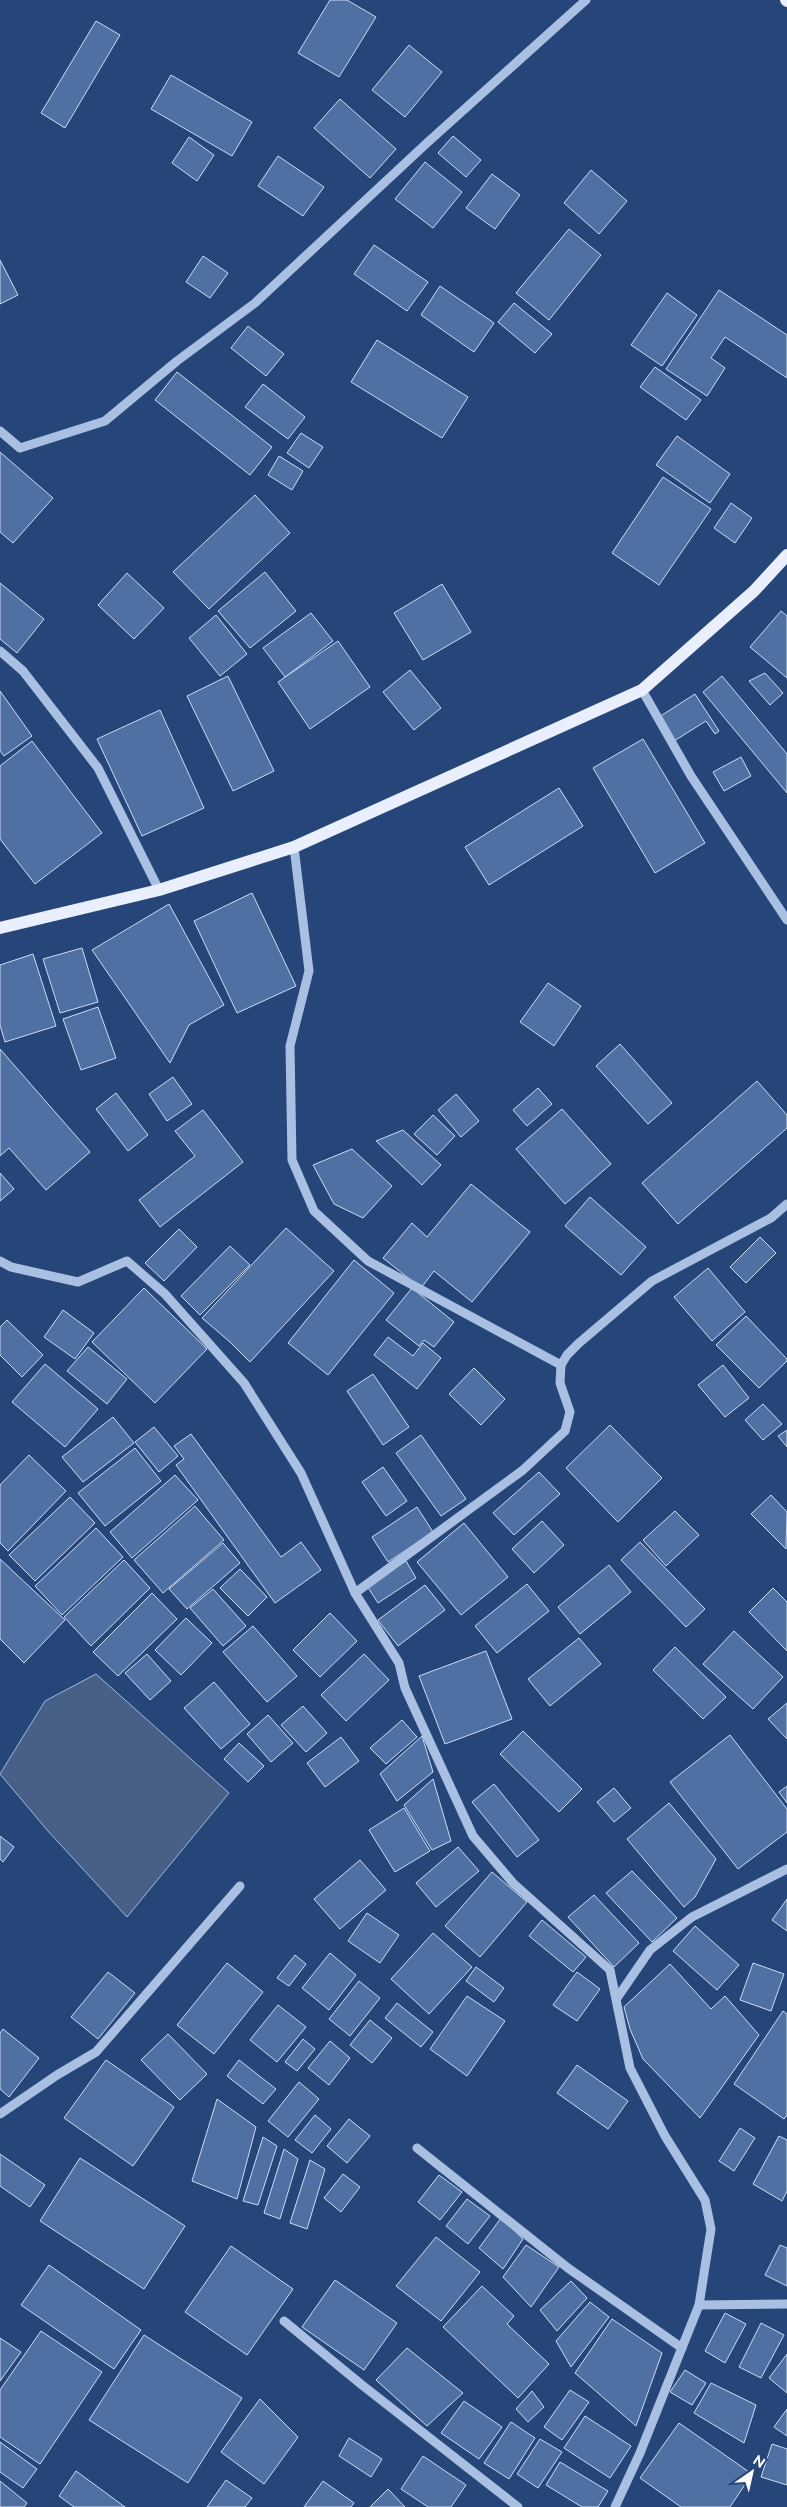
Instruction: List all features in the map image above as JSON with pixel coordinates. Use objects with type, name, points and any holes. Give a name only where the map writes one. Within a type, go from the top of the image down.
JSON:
[{"type":"main road","points":[[0,928],[159,890],[294,847],[642,690],[754,591],[787,554]]},
{"type":"street","points":[[0,431],[20,448],[105,420],[177,361],[255,303],[420,148],[586,0]]},
{"type":"street","points":[[0,651],[23,670],[98,768],[159,890]]},
{"type":"street","points":[[642,690],[691,776],[787,920]]},
{"type":"street","points":[[294,847],[309,972],[290,1046],[292,1160],[314,1211],[368,1261],[561,1365]]},
{"type":"street","points":[[355,1593],[523,1470],[565,1431],[570,1412],[560,1383],[561,1365],[567,1355],[579,1343],[652,1281],[771,1218],[787,1204]]},
{"type":"street","points":[[0,1261],[11,1267],[78,1282],[127,1261],[165,1294],[244,1384],[301,1473],[355,1593],[399,1663],[405,1688],[473,1836],[513,1883],[610,1970],[630,2068],[665,2136],[705,2200],[711,2229],[699,2306],[640,2453],[615,2507]]},
{"type":"street","points":[[617,1998],[650,1950],[692,1917],[787,1869]]},
{"type":"street","points":[[0,2114],[57,2075],[96,2052],[240,1886]]},
{"type":"street","points":[[417,2148],[568,2268],[682,2348]]},
{"type":"street","points":[[699,2306],[787,2304]]},
{"type":"street","points":[[284,2321],[362,2385],[518,2507]]},
{"type":"water","points":[[96,1674],[229,1793],[127,1917],[48,1831],[0,1774],[45,1701]]},
{"type":"building","points":[[330,0],[347,0],[376,17],[339,77],[298,53]]},
{"type":"building","points":[[96,21],[120,35],[65,128],[41,113]]},
{"type":"building","points":[[409,45],[442,72],[405,117],[372,90]]},
{"type":"building","points":[[171,75],[252,122],[232,156],[151,109]]},
{"type":"building","points":[[340,99],[396,149],[370,178],[314,128]]},
{"type":"building","points":[[453,136],[481,160],[466,177],[438,153]]},
{"type":"building","points":[[189,137],[214,155],[197,181],[172,163]]},
{"type":"building","points":[[278,156],[324,187],[303,216],[258,186]]},
{"type":"building","points":[[425,162],[462,192],[433,228],[395,199]]},
{"type":"building","points":[[591,170],[627,201],[599,234],[564,203]]},
{"type":"building","points":[[492,174],[520,195],[495,229],[466,208]]},
{"type":"building","points":[[569,229],[601,255],[549,320],[516,293]]},
{"type":"building","points":[[374,245],[428,282],[407,311],[354,274]]},
{"type":"building","points":[[203,256],[228,273],[210,298],[186,282]]},
{"type":"building","points":[[0,260],[18,295],[0,304]]},
{"type":"building","points":[[440,286],[494,323],[474,352],[421,315]]},
{"type":"building","points":[[719,290],[787,335],[787,378],[725,337],[711,358],[725,368],[707,396],[666,369]]},
{"type":"building","points":[[667,293],[697,315],[662,366],[631,345]]},
{"type":"building","points":[[514,303],[552,334],[535,353],[498,322]]},
{"type":"building","points":[[248,326],[284,354],[266,376],[231,348]]},
{"type":"building","points":[[377,340],[468,397],[442,438],[351,382]]},
{"type":"building","points":[[655,367],[701,400],[686,420],[640,387]]},
{"type":"building","points":[[177,372],[272,447],[250,475],[155,400]]},
{"type":"building","points":[[263,384],[305,417],[288,439],[245,407]]},
{"type":"building","points":[[301,433],[323,447],[309,468],[287,453]]},
{"type":"building","points":[[677,436],[730,474],[710,503],[656,465]]},
{"type":"building","points":[[0,452],[53,498],[13,543],[0,532]]},
{"type":"building","points":[[279,456],[303,471],[292,490],[268,475]]},
{"type":"building","points":[[663,477],[711,509],[659,585],[612,553]]},
{"type":"building","points":[[255,495],[290,533],[209,609],[173,572]]},
{"type":"building","points":[[731,503],[752,518],[735,543],[714,528]]},
{"type":"building","points":[[265,572],[296,611],[250,648],[218,611]]},
{"type":"building","points":[[127,573],[164,608],[134,639],[98,605]]},
{"type":"building","points":[[0,583],[44,619],[17,653],[0,639]]},
{"type":"building","points":[[442,584],[471,632],[423,660],[394,613]]},
{"type":"building","points":[[781,611],[787,616],[787,678],[750,647]]},
{"type":"building","points":[[311,613],[333,641],[285,677],[263,648]]},
{"type":"building","points":[[216,615],[247,654],[220,676],[189,638]]},
{"type":"building","points":[[338,641],[370,687],[310,729],[278,682]]},
{"type":"building","points":[[410,670],[441,708],[414,730],[383,692]]},
{"type":"building","points":[[765,673],[783,693],[770,705],[749,681]]},
{"type":"building","points":[[228,676],[274,771],[233,791],[187,696]]},
{"type":"building","points":[[722,676],[787,754],[787,793],[703,692]]},
{"type":"building","points":[[0,691],[32,736],[4,756],[0,751]]},
{"type":"building","points":[[695,694],[719,731],[715,734],[706,721],[674,741],[659,717]]},
{"type":"building","points":[[160,710],[204,808],[142,836],[97,739]]},
{"type":"building","points":[[643,739],[705,843],[655,873],[593,768]]},
{"type":"building","points":[[32,741],[102,833],[35,884],[0,839],[0,766]]},
{"type":"building","points":[[741,757],[751,776],[724,791],[713,772]]},
{"type":"building","points":[[559,788],[583,826],[489,885],[465,847]]},
{"type":"building","points":[[252,893],[296,986],[237,1013],[194,921]]},
{"type":"building","points":[[169,904],[224,1005],[189,1025],[170,1063],[92,950]]},
{"type":"building","points":[[82,948],[98,1002],[60,1013],[43,959]]},
{"type":"building","points":[[33,954],[56,1026],[5,1042],[0,1025],[0,965]]},
{"type":"building","points":[[548,983],[581,1006],[554,1046],[520,1022]]},
{"type":"building","points":[[98,1007],[116,1058],[81,1070],[63,1019]]},
{"type":"building","points":[[620,1044],[672,1103],[648,1124],[596,1066]]},
{"type":"building","points":[[0,1049],[90,1152],[46,1190],[9,1148],[0,1156]]},
{"type":"building","points":[[173,1077],[192,1104],[167,1121],[149,1094]]},
{"type":"building","points":[[757,1081],[787,1115],[787,1128],[678,1224],[642,1183]]},
{"type":"building","points":[[538,1088],[552,1104],[527,1126],[513,1110]]},
{"type":"building","points":[[116,1093],[148,1135],[128,1151],[96,1109]]},
{"type":"building","points":[[456,1094],[479,1121],[461,1137],[438,1110]]},
{"type":"building","points":[[562,1109],[611,1164],[565,1204],[516,1149]]},
{"type":"building","points":[[203,1110],[243,1162],[160,1227],[139,1200],[195,1156],[175,1131]]},
{"type":"building","points":[[433,1115],[455,1136],[437,1155],[414,1134]]},
{"type":"building","points":[[403,1130],[441,1165],[422,1185],[376,1141]]},
{"type":"building","points":[[352,1149],[392,1186],[363,1218],[334,1204],[313,1165]]},
{"type":"building","points":[[0,1173],[14,1189],[0,1201]]},
{"type":"building","points":[[471,1184],[530,1232],[472,1302],[434,1271],[421,1288],[383,1258],[412,1223],[427,1237]]},
{"type":"building","points":[[590,1197],[646,1247],[621,1275],[565,1226]]},
{"type":"building","points":[[286,1228],[334,1271],[250,1362],[202,1318]]},
{"type":"building","points":[[179,1229],[197,1247],[164,1281],[145,1263]]},
{"type":"building","points":[[760,1237],[776,1253],[746,1283],[730,1267]]},
{"type":"building","points":[[230,1246],[250,1265],[200,1315],[181,1296]]},
{"type":"building","points":[[354,1260],[394,1293],[328,1375],[288,1343]]},
{"type":"building","points":[[708,1268],[745,1312],[712,1341],[674,1297]]},
{"type":"building","points":[[144,1288],[207,1349],[155,1403],[92,1342]]},
{"type":"building","points":[[412,1288],[454,1322],[434,1347],[424,1340],[419,1346],[386,1320]]},
{"type":"building","points":[[63,1310],[94,1333],[75,1359],[44,1337]]},
{"type":"building","points":[[746,1316],[787,1359],[759,1388],[716,1345]]},
{"type":"building","points":[[7,1320],[43,1355],[22,1377],[0,1355],[0,1327]]},
{"type":"building","points":[[388,1337],[413,1356],[423,1343],[441,1358],[417,1389],[374,1355]]},
{"type":"building","points":[[88,1347],[127,1379],[107,1404],[67,1371]]},
{"type":"building","points":[[45,1364],[98,1409],[65,1447],[12,1402]]},
{"type":"building","points":[[723,1365],[749,1398],[725,1417],[698,1385]]},
{"type":"building","points":[[474,1368],[505,1399],[481,1425],[449,1394]]},
{"type":"building","points":[[373,1374],[409,1427],[383,1445],[347,1391]]},
{"type":"building","points":[[763,1404],[782,1424],[763,1440],[745,1420]]},
{"type":"building","points":[[113,1417],[134,1443],[83,1482],[62,1457]]},
{"type":"building","points":[[610,1425],[662,1478],[618,1522],[566,1468]]},
{"type":"building","points":[[154,1427],[178,1456],[159,1472],[135,1442]]},
{"type":"building","points":[[787,1430],[787,1447],[778,1436]]},
{"type":"building","points":[[191,1434],[281,1557],[301,1542],[321,1570],[275,1603],[176,1465],[184,1459],[174,1446]]},
{"type":"building","points":[[421,1435],[466,1499],[441,1516],[396,1453]]},
{"type":"building","points":[[135,1448],[161,1481],[105,1526],[78,1493]]},
{"type":"building","points":[[29,1455],[66,1491],[8,1551],[0,1543],[0,1485]]},
{"type":"building","points":[[383,1467],[407,1501],[386,1516],[362,1482]]},
{"type":"building","points":[[539,1472],[560,1494],[514,1535],[493,1513]]},
{"type":"building","points":[[175,1475],[198,1500],[132,1558],[110,1532]]},
{"type":"building","points":[[771,1495],[787,1512],[786,1549],[751,1514]]},
{"type":"building","points":[[70,1497],[95,1523],[35,1581],[9,1555]]},
{"type":"building","points":[[195,1506],[224,1540],[163,1593],[134,1560]]},
{"type":"building","points":[[417,1507],[433,1532],[388,1562],[372,1537]]},
{"type":"building","points":[[675,1511],[699,1535],[666,1566],[643,1540]]},
{"type":"building","points":[[542,1521],[564,1545],[534,1573],[512,1549]]},
{"type":"building","points":[[464,1523],[508,1577],[461,1615],[417,1562]]},
{"type":"building","points":[[96,1528],[123,1557],[62,1615],[35,1586]]},
{"type":"building","points":[[640,1542],[705,1609],[686,1627],[621,1560]]},
{"type":"building","points":[[223,1543],[240,1563],[187,1609],[169,1589]]},
{"type":"building","points":[[0,1559],[65,1620],[24,1663],[0,1639]]},
{"type":"building","points":[[124,1560],[150,1588],[91,1646],[64,1617]]},
{"type":"building","points":[[406,1561],[416,1578],[378,1603],[367,1586]]},
{"type":"building","points":[[609,1565],[631,1592],[580,1634],[558,1607]]},
{"type":"building","points":[[240,1569],[267,1597],[248,1616],[220,1588]]},
{"type":"building","points":[[527,1584],[549,1611],[497,1653],[475,1626]]},
{"type":"building","points":[[425,1585],[445,1610],[398,1646],[378,1620]]},
{"type":"building","points":[[773,1588],[787,1602],[787,1651],[749,1612]]},
{"type":"building","points":[[213,1589],[246,1626],[223,1646],[190,1608]]},
{"type":"building","points":[[152,1593],[177,1619],[118,1676],[93,1652]]},
{"type":"building","points":[[330,1613],[357,1641],[320,1677],[293,1650]]},
{"type":"building","points":[[186,1618],[212,1643],[181,1675],[155,1650]]},
{"type":"building","points":[[253,1626],[297,1676],[267,1702],[223,1652]]},
{"type":"building","points":[[734,1631],[783,1677],[753,1709],[703,1664]]},
{"type":"building","points":[[579,1638],[601,1664],[550,1706],[528,1679]]},
{"type":"building","points":[[675,1647],[726,1697],[703,1719],[653,1670]]},
{"type":"building","points":[[486,1651],[512,1719],[445,1744],[419,1676]]},
{"type":"building","points":[[147,1654],[171,1681],[150,1700],[125,1673]]},
{"type":"building","points":[[364,1654],[389,1680],[346,1721],[321,1695]]},
{"type":"building","points":[[214,1682],[250,1724],[221,1749],[184,1708]]},
{"type":"building","points":[[787,1703],[787,1739],[768,1719]]},
{"type":"building","points":[[303,1706],[327,1733],[306,1752],[281,1725]]},
{"type":"building","points":[[268,1715],[293,1743],[271,1762],[247,1734]]},
{"type":"building","points":[[402,1720],[417,1737],[386,1764],[370,1748]]},
{"type":"building","points":[[523,1731],[582,1789],[559,1812],[500,1754]]},
{"type":"building","points":[[730,1735],[787,1809],[787,1832],[738,1869],[670,1782]]},
{"type":"building","points":[[422,1736],[433,1772],[397,1801],[380,1774]]},
{"type":"building","points":[[341,1737],[359,1761],[325,1787],[307,1763]]},
{"type":"building","points":[[239,1743],[264,1766],[248,1782],[224,1759]]},
{"type":"building","points":[[433,1779],[451,1841],[432,1850],[404,1805]]},
{"type":"building","points":[[494,1784],[539,1840],[517,1857],[472,1802]]},
{"type":"building","points":[[787,1786],[787,1803],[779,1792]]},
{"type":"building","points":[[614,1788],[631,1808],[614,1822],[597,1802]]},
{"type":"building","points":[[669,1803],[716,1859],[695,1897],[684,1907],[627,1839]]},
{"type":"building","points":[[404,1808],[430,1851],[395,1872],[369,1830]]},
{"type":"building","points":[[0,1836],[14,1847],[3,1862],[0,1859]]},
{"type":"building","points":[[458,1847],[479,1871],[436,1907],[416,1883]]},
{"type":"building","points":[[360,1860],[386,1890],[340,1929],[314,1899]]},
{"type":"building","points":[[632,1871],[677,1918],[652,1942],[606,1893]]},
{"type":"building","points":[[492,1872],[527,1902],[480,1957],[445,1926]]},
{"type":"building","points":[[594,1895],[639,1943],[614,1967],[568,1917]]},
{"type":"building","points":[[787,1899],[787,1931],[772,1920]]},
{"type":"building","points":[[367,1913],[399,1935],[380,1963],[348,1941]]},
{"type":"building","points":[[542,1920],[586,1957],[573,1972],[529,1936]]},
{"type":"building","points":[[695,1926],[739,1965],[717,1990],[673,1951]]},
{"type":"building","points":[[433,1933],[472,1967],[429,2014],[391,1979]]},
{"type":"building","points":[[330,1953],[356,1975],[329,2010],[302,1988]]},
{"type":"building","points":[[295,1955],[306,1964],[289,1986],[277,1978]]},
{"type":"building","points":[[227,1963],[263,1992],[214,2054],[177,2025]]},
{"type":"building","points":[[753,1963],[784,1974],[771,2011],[740,2000]]},
{"type":"building","points":[[670,1964],[711,2009],[725,1996],[759,2035],[700,2118],[643,2059],[630,2029],[624,2007]]},
{"type":"building","points":[[476,1967],[504,1988],[494,2002],[466,1981]]},
{"type":"building","points":[[108,1972],[135,1993],[98,2039],[71,2017]]},
{"type":"building","points":[[577,1972],[600,1989],[577,2021],[553,2005]]},
{"type":"building","points":[[359,1981],[380,1998],[350,2036],[329,2019]]},
{"type":"building","points":[[467,1996],[505,2021],[467,2076],[430,2049]]},
{"type":"building","points":[[397,2003],[433,2032],[421,2047],[385,2018]]},
{"type":"building","points":[[278,2005],[306,2027],[277,2062],[250,2040]]},
{"type":"building","points":[[783,2011],[787,2014],[787,2115],[784,2119],[734,2084]]},
{"type":"building","points":[[370,2020],[392,2038],[372,2063],[350,2045]]},
{"type":"building","points":[[3,2029],[39,2058],[9,2097],[0,2089],[0,2033]]},
{"type":"building","points":[[168,2034],[207,2074],[180,2100],[141,2060]]},
{"type":"building","points":[[303,2039],[315,2049],[297,2071],[285,2062]]},
{"type":"building","points":[[330,2041],[350,2058],[329,2085],[308,2068]]},
{"type":"building","points":[[106,2060],[174,2107],[133,2166],[64,2118]]},
{"type":"building","points":[[239,2060],[276,2089],[263,2104],[227,2076]]},
{"type":"building","points":[[577,2065],[628,2101],[608,2129],[557,2093]]},
{"type":"building","points":[[299,2082],[319,2099],[288,2137],[268,2121]]},
{"type":"building","points":[[217,2099],[256,2127],[237,2199],[192,2181]]},
{"type":"building","points":[[315,2115],[331,2129],[312,2153],[295,2140]]},
{"type":"building","points":[[349,2119],[370,2136],[347,2163],[327,2146]]},
{"type":"building","points":[[740,2128],[755,2138],[734,2171],[719,2161]]},
{"type":"building","points":[[779,2136],[787,2140],[787,2191],[782,2201],[753,2184]]},
{"type":"building","points":[[263,2137],[277,2146],[258,2205],[243,2201]]},
{"type":"building","points":[[284,2149],[298,2159],[280,2219],[264,2213]]},
{"type":"building","points":[[0,2154],[45,2185],[30,2207],[0,2186]]},
{"type":"building","points":[[80,2158],[185,2226],[144,2289],[40,2221]]},
{"type":"building","points":[[310,2160],[325,2169],[307,2229],[290,2223]]},
{"type":"building","points":[[343,2174],[360,2187],[341,2212],[324,2198]]},
{"type":"building","points":[[439,2175],[462,2192],[440,2220],[418,2202]]},
{"type":"building","points":[[467,2199],[490,2216],[468,2244],[446,2226]]},
{"type":"building","points":[[501,2218],[523,2239],[503,2269],[479,2248]]},
{"type":"building","points":[[436,2237],[480,2272],[441,2321],[396,2286]]},
{"type":"building","points":[[526,2245],[559,2267],[531,2307],[503,2277]]},
{"type":"building","points":[[780,2245],[787,2248],[787,2286],[765,2275]]},
{"type":"building","points":[[231,2246],[293,2289],[247,2355],[185,2312]]},
{"type":"building","points":[[49,2265],[141,2330],[114,2369],[21,2305]]},
{"type":"building","points":[[335,2280],[397,2323],[364,2370],[302,2327]]},
{"type":"building","points":[[571,2281],[587,2298],[557,2331],[540,2310]]},
{"type":"building","points":[[482,2286],[514,2316],[507,2324],[549,2364],[518,2398],[443,2327]]},
{"type":"building","points":[[590,2302],[609,2317],[571,2367],[556,2341]]},
{"type":"building","points":[[725,2313],[746,2324],[725,2363],[705,2351]]},
{"type":"building","points":[[612,2319],[662,2353],[636,2426],[575,2373]]},
{"type":"building","points":[[761,2323],[784,2335],[761,2378],[739,2367]]},
{"type":"building","points":[[41,2331],[102,2372],[40,2464],[0,2437],[0,2390]]},
{"type":"building","points":[[144,2335],[242,2398],[188,2483],[89,2420]]},
{"type":"building","points":[[0,2338],[21,2352],[0,2381]]},
{"type":"building","points":[[407,2348],[463,2393],[427,2426],[376,2380]]},
{"type":"building","points":[[787,2354],[787,2393],[769,2378]]},
{"type":"building","points":[[685,2370],[706,2383],[692,2405],[670,2392]]},
{"type":"building","points":[[711,2383],[756,2405],[744,2443],[694,2413]]},
{"type":"building","points":[[570,2390],[589,2402],[562,2440],[544,2427]]},
{"type":"building","points":[[532,2391],[544,2407],[528,2422],[516,2409]]},
{"type":"building","points":[[260,2399],[298,2437],[264,2484],[221,2452]]},
{"type":"building","points":[[464,2401],[502,2427],[479,2459],[441,2433]]},
{"type":"building","points":[[787,2409],[787,2436],[774,2427]]},
{"type":"building","points":[[585,2416],[631,2446],[610,2478],[564,2448]]},
{"type":"building","points":[[511,2422],[535,2438],[509,2479],[484,2463]]},
{"type":"building","points":[[679,2423],[752,2474],[730,2507],[681,2507],[640,2478]]},
{"type":"building","points":[[349,2438],[382,2459],[371,2477],[339,2456]]},
{"type":"building","points":[[540,2439],[562,2452],[538,2488],[517,2474]]},
{"type":"building","points":[[0,2442],[37,2469],[23,2488],[0,2472]]},
{"type":"building","points":[[772,2444],[787,2449],[787,2485],[761,2477]]},
{"type":"building","points":[[423,2456],[466,2485],[451,2507],[428,2507],[401,2489]]},
{"type":"building","points":[[560,2462],[608,2491],[598,2507],[582,2507],[546,2485]]},
{"type":"building","points":[[76,2471],[125,2507],[74,2507],[59,2496]]},
{"type":"building","points":[[226,2480],[252,2498],[245,2507],[207,2507]]},
{"type":"building","points":[[0,2481],[27,2503],[24,2507],[0,2507]]},
{"type":"building","points":[[323,2481],[354,2503],[351,2507],[304,2507]]},
{"type":"building","points":[[388,2489],[405,2507],[370,2507]]}]
